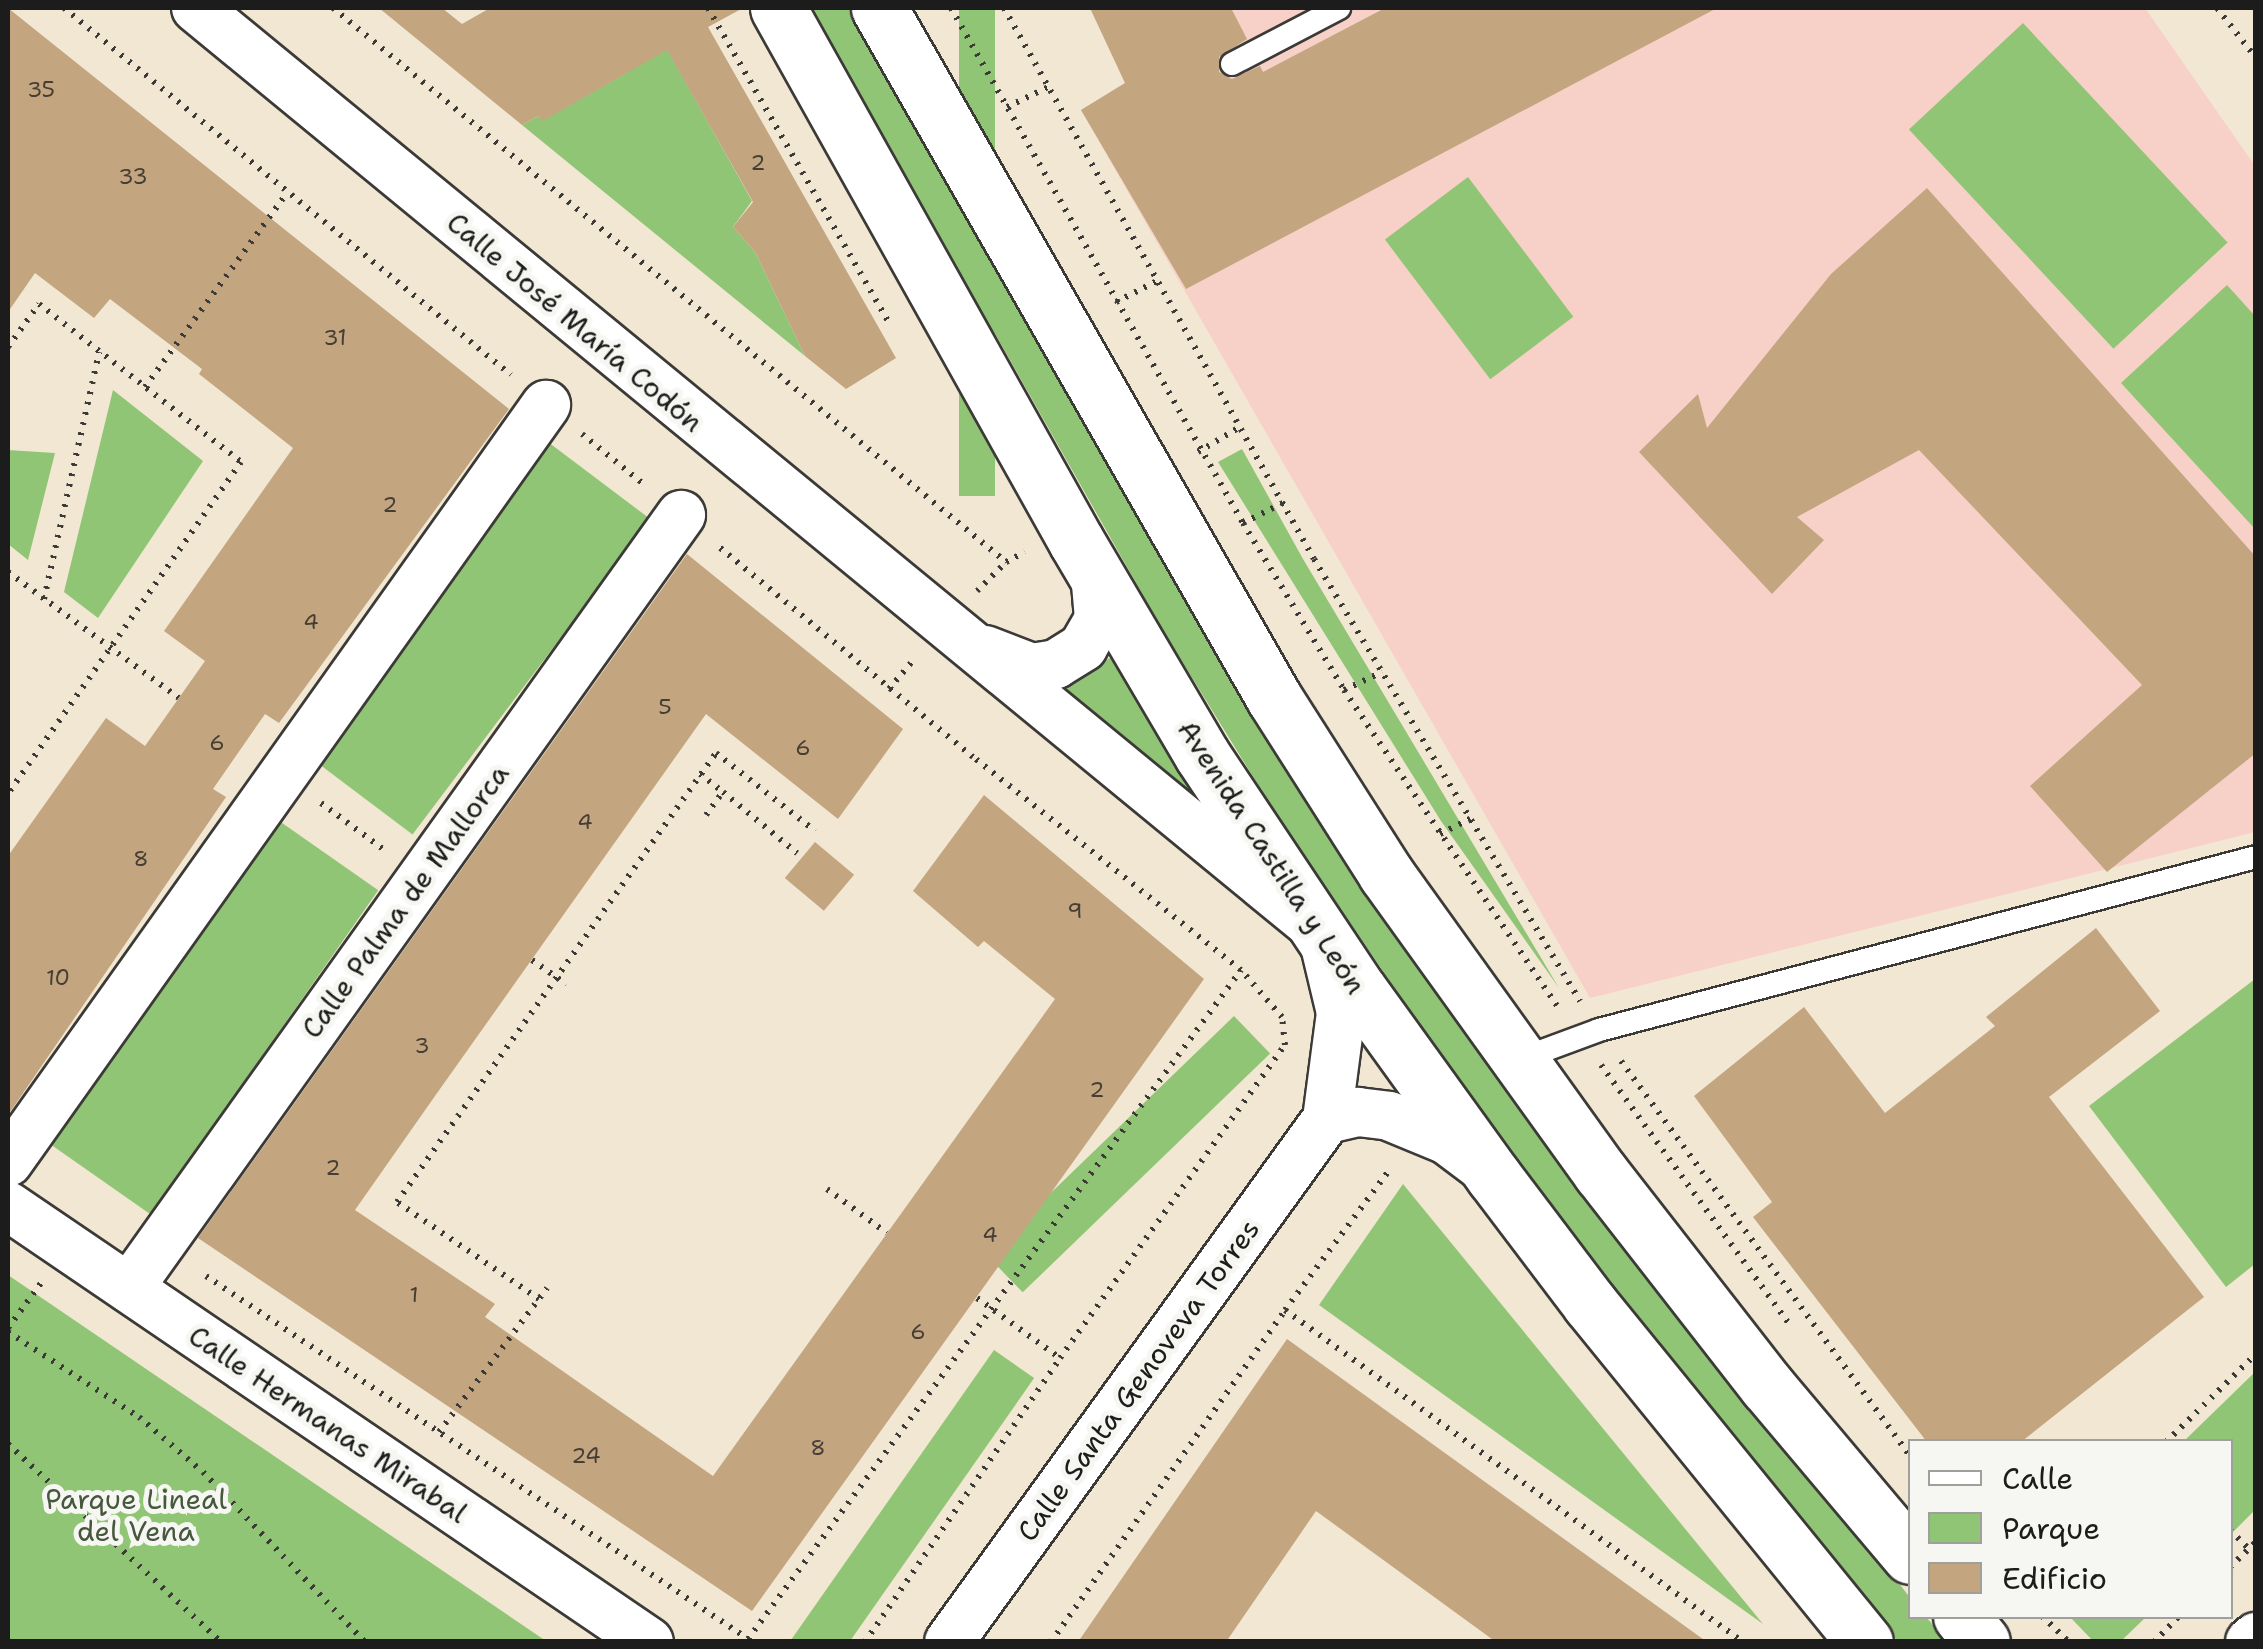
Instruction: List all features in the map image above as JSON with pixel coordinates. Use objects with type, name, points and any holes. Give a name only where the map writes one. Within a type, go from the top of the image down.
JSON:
[{"type":"main road","name":"Avenida Castilla y León","points":[[778,8],[1202,755],[1494,1177],[1590,1304],[1865,1642]]},
{"type":"main road","points":[[879,8],[1274,698],[1386,874],[1518,1060],[1767,1386],[1908,1554]]},
{"type":"main road","points":[[1963,1619],[1982,1642]]},
{"type":"street","name":"Calle José María Codón","points":[[196,8],[1322,933]]},
{"type":"street","points":[[8,1162],[546,404]]},
{"type":"street","name":"Calle Palma de Mallorca","points":[[129,1288],[682,515]]},
{"type":"street","name":"Calle José María Codón","points":[[955,634],[1002,659],[1032,668],[1056,664],[1083,647],[1099,619],[1095,572]]},
{"type":"street","name":"Calle Santa Genoveva Torres","points":[[949,1642],[1327,1119],[1341,1012],[1322,933]]},
{"type":"street","points":[[1327,1119],[1375,1112],[1404,1120],[1447,1140],[1494,1177]]},
{"type":"street","name":"Calle Hermanas Mirabal","points":[[8,1206],[649,1642]]},
{"type":"lane","points":[[1232,64],[1339,8]]},
{"type":"lane","points":[[1518,1060],[1589,1033],[2256,857]]},
{"type":"path","points":[[64,8],[973,757],[1241,970],[1282,1017],[1286,1045],[1060,1358],[865,1642]]},
{"type":"path","points":[[333,8],[1006,562],[1033,546]]},
{"type":"path","points":[[708,8],[894,332]]},
{"type":"path","points":[[951,8],[1200,451],[1344,690],[1440,834],[1908,1453]]},
{"type":"path","points":[[1004,8],[1283,502],[1471,819],[1589,1033],[1797,1338]]},
{"type":"path","points":[[2217,8],[2256,58]]},
{"type":"path","points":[[1007,107],[1048,87]]},
{"type":"path","points":[[145,387],[288,193]]},
{"type":"path","points":[[1116,302],[1157,281]]},
{"type":"path","points":[[8,347],[39,304],[241,462],[8,794]]},
{"type":"path","points":[[44,599],[99,352]]},
{"type":"path","points":[[1185,459],[1240,427]]},
{"type":"path","points":[[1242,523],[1283,502]]},
{"type":"path","points":[[1011,537],[1021,554]]},
{"type":"path","points":[[8,572],[179,698]]},
{"type":"path","points":[[1344,690],[1382,672]]},
{"type":"path","points":[[539,1298],[398,1202],[716,753],[815,831]]},
{"type":"path","points":[[700,774],[797,852]]},
{"type":"path","points":[[282,775],[422,878]]},
{"type":"path","points":[[706,815],[723,792]]},
{"type":"path","points":[[1440,834],[1471,819]]},
{"type":"path","points":[[532,960],[566,984]]},
{"type":"path","points":[[160,1246],[748,1641],[1241,970]]},
{"type":"path","points":[[1051,1642],[1384,1172],[1399,1164]]},
{"type":"path","points":[[826,1189],[887,1233]]},
{"type":"path","points":[[439,1432],[546,1288]]},
{"type":"path","points":[[977,1298],[1060,1358]]},
{"type":"path","points":[[1284,1310],[1743,1642]]},
{"type":"path","points":[[8,1332],[139,1417],[203,1472],[365,1642]]},
{"type":"path","points":[[2169,1439],[2256,1354]]},
{"type":"path","points":[[8,1444],[221,1642]]},
{"type":"path","points":[[2233,1564],[2252,1546]]},
{"type":"path","points":[[2045,1619],[2069,1642]]},
{"type":"path","points":[[2154,1642],[2177,1619]]},
{"type":"shaded area","points":[[1090,8],[2145,8],[2255,166],[2255,832],[1590,998],[1081,110],[1125,83]]},
{"type":"green space","points":[[811,8],[850,8],[1252,711],[1667,1301],[1896,1579],[1908,1595],[1908,1619],[1928,1619],[1947,1641],[1898,1641],[1577,1246],[1276,814],[1162,629]]},
{"type":"green space","points":[[959,8],[995,8],[995,496],[959,496]]},
{"type":"green space","points":[[2023,23],[2228,242],[2114,349],[1909,129]]},
{"type":"green space","points":[[662,40],[752,201],[733,227],[755,252],[805,356],[522,125],[538,116],[543,120],[623,75]]},
{"type":"green space","points":[[1468,177],[1573,317],[1490,379],[1385,240]]},
{"type":"green space","points":[[2227,285],[2255,316],[2255,529],[2121,383]]},
{"type":"green space","points":[[113,390],[203,461],[98,618],[64,592]]},
{"type":"green space","points":[[548,442],[650,519],[413,834],[310,757]]},
{"type":"green space","points":[[1242,449],[1303,559],[1559,988],[1441,821],[1218,462]]},
{"type":"green space","points":[[8,450],[55,453],[28,560],[8,544]]},
{"type":"green space","points":[[1113,656],[1232,844],[1051,694]]},
{"type":"green space","points":[[275,818],[378,890],[151,1215],[48,1142]]},
{"type":"green space","points":[[2255,979],[2255,1264],[2226,1287],[2089,1106]]},
{"type":"green space","points":[[1234,1016],[1270,1053],[1023,1292],[987,1255]]},
{"type":"green space","points":[[1403,1184],[1763,1624],[1319,1305]]},
{"type":"green space","name":"Parque Lineal del Vena","points":[[8,1275],[546,1641],[8,1641]]},
{"type":"green space","points":[[994,1350],[1034,1378],[849,1642],[792,1639]]},
{"type":"green space","points":[[2255,1372],[2255,1510],[2233,1532],[2233,1439],[2186,1439]]},
{"type":"green space","points":[[2072,1619],[2144,1619],[2120,1642],[2093,1641]]},
{"type":"building","points":[[8,8],[509,409],[279,723],[265,714],[213,789],[226,797],[8,1115],[8,856],[106,718],[145,746],[205,661],[164,631],[293,448],[199,374],[202,369],[110,299],[94,318],[35,273],[8,312]]},
{"type":"building","points":[[379,8],[442,8],[462,24],[490,8],[743,8],[708,27],[896,358],[846,389],[805,356],[755,252],[733,227],[753,202],[667,50],[543,121],[538,116],[522,125]]},
{"type":"building","points":[[1090,8],[1231,8],[1247,39],[1219,57],[1219,72],[1232,79],[1260,66],[1263,72],[1385,8],[1717,8],[1186,289],[1081,110],[1125,83]]},
{"type":"building","points":[[1927,188],[2256,557],[2256,753],[2107,872],[2030,786],[2142,685],[1919,450],[1797,517],[1824,540],[1772,594],[1639,452],[1698,394],[1707,428],[1831,274]]},
{"type":"building","points":[[687,554],[903,729],[838,819],[706,714],[355,1210],[495,1304],[485,1317],[713,1476],[1055,999],[984,941],[978,947],[913,891],[984,795],[1204,979],[752,1611],[198,1238]]},
{"type":"building","points":[[815,842],[854,875],[824,911],[785,878]]},
{"type":"building","points":[[2096,928],[2160,1011],[2049,1097],[2204,1297],[2025,1439],[1925,1439],[1753,1217],[1772,1202],[1694,1096],[1804,1007],[1885,1113],[1995,1026],[1986,1017]]},
{"type":"building","points":[[1287,1339],[1707,1642],[1496,1642],[1316,1511],[1226,1642],[1078,1642]]}]
